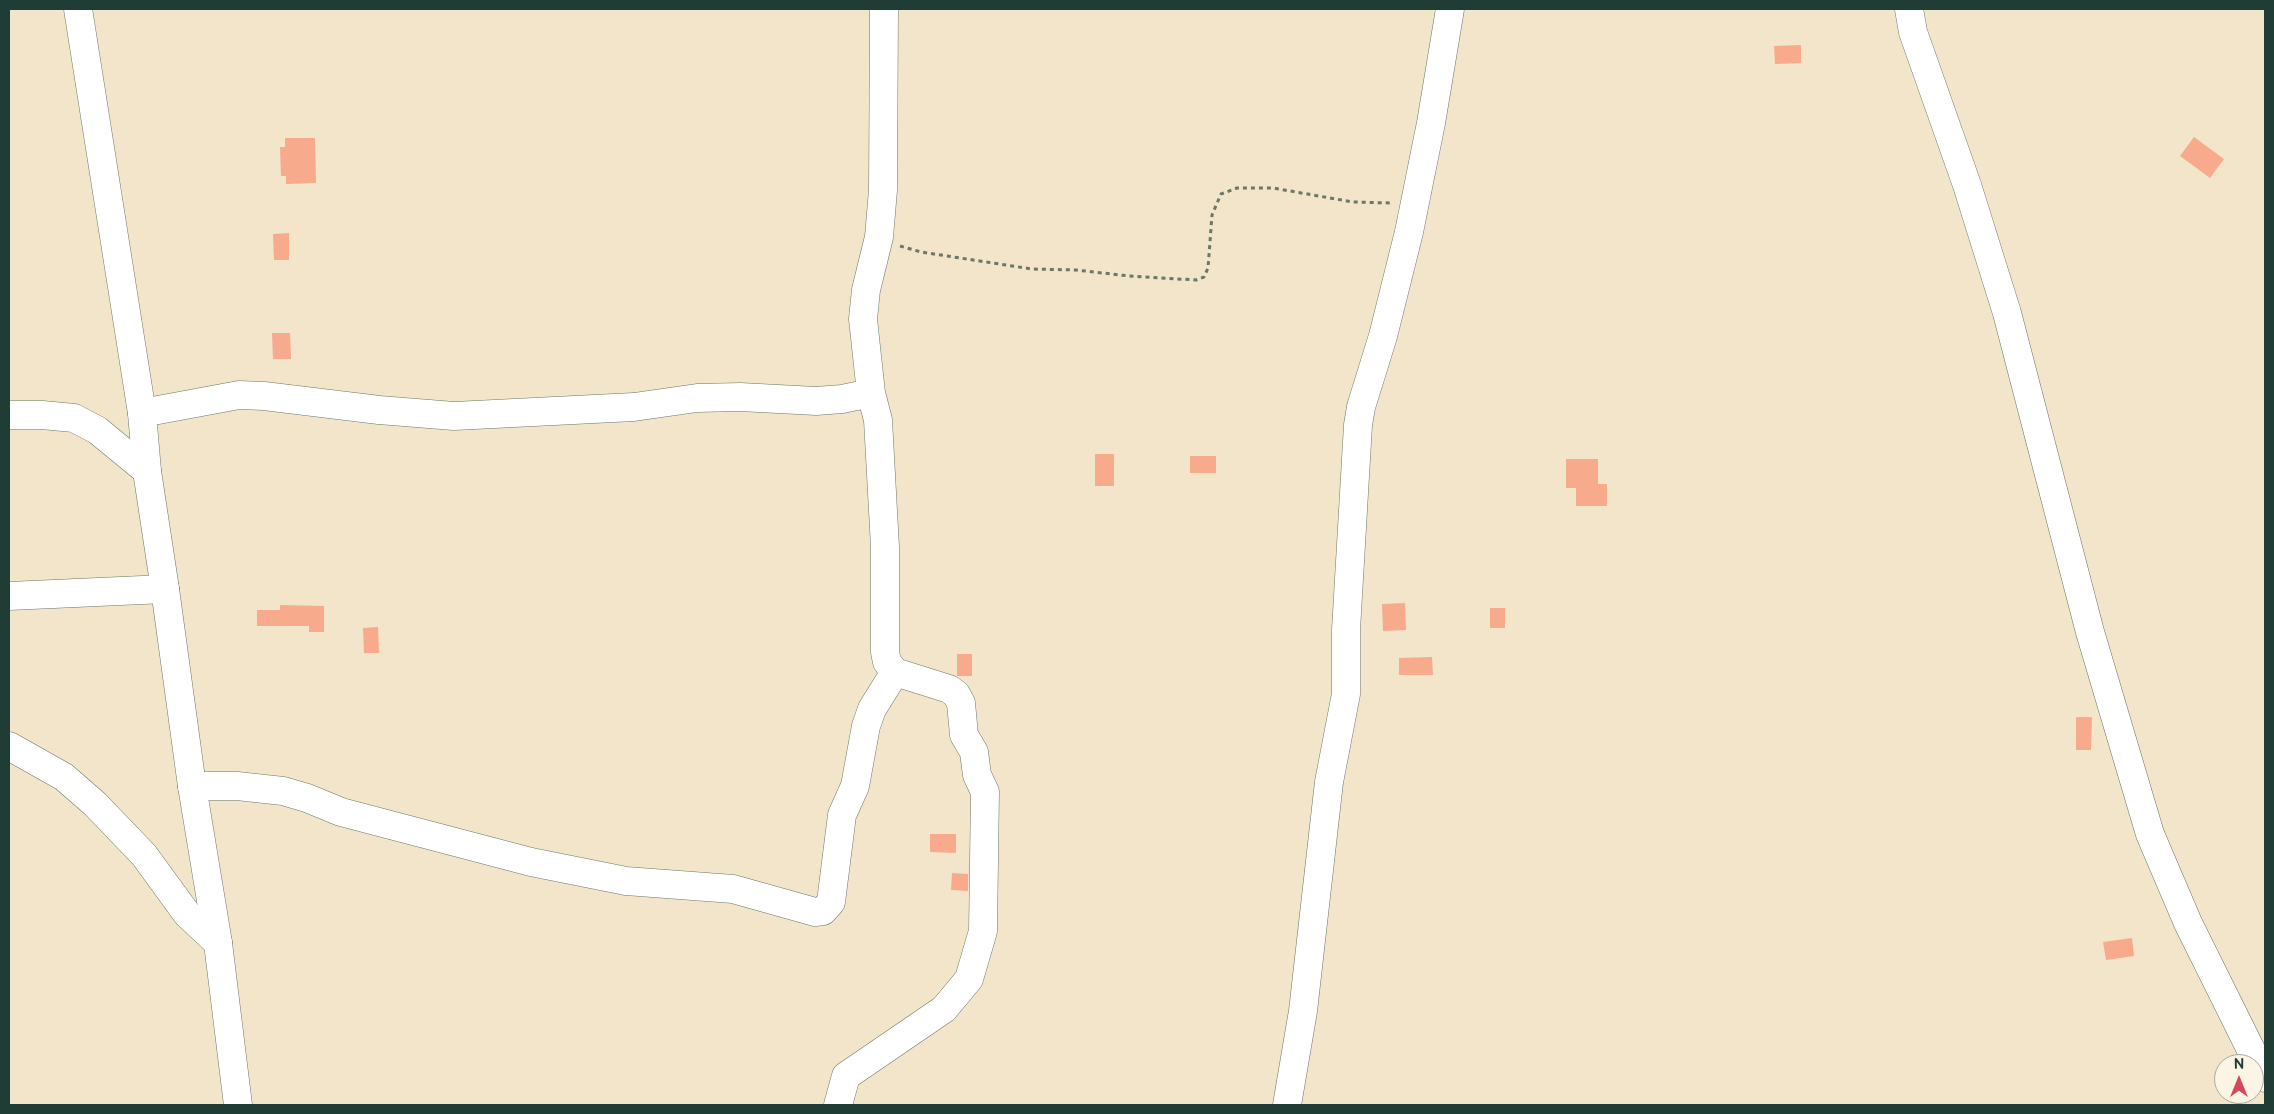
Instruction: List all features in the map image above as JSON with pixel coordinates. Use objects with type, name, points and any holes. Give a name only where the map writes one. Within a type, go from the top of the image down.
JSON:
[{"type":"street","points":[[78,9],[142,413],[146,471],[165,589],[192,786],[218,944],[238,1105]]},
{"type":"street","points":[[838,1105],[846,1076],[944,1009],[969,979],[984,931],[985,792],[976,774],[974,752],[964,735],[961,703],[956,694],[949,689],[895,672],[887,662],[885,652],[885,547],[878,420],[872,394],[862,318],[866,290],[879,237],[884,170],[884,9]]},
{"type":"street","points":[[1287,1105],[1303,1011],[1329,782],[1346,694],[1346,630],[1358,425],[1364,398],[1384,336],[1414,204],[1431,123],[1450,9]]},
{"type":"street","points":[[1909,9],[1913,32],[1967,185],[2007,313],[2090,632],[2150,834],[2188,923],[2265,1078]]},
{"type":"street","points":[[142,413],[239,396],[273,397],[379,410],[454,416],[634,407],[697,398],[740,397],[816,401],[872,394]]},
{"type":"street","points":[[9,415],[42,415],[74,418],[97,430],[146,471]]},
{"type":"street","points":[[9,596],[165,589]]},
{"type":"street","points":[[192,786],[238,786],[283,791],[307,798],[341,812],[531,862],[626,881],[733,889],[766,896],[804,910],[823,911],[832,902],[842,815],[857,778],[866,726],[884,687],[895,672]]},
{"type":"street","points":[[9,746],[64,778],[95,804],[144,855],[187,914],[218,944]]},
{"type":"path","points":[[879,237],[921,252],[1032,269],[1076,270],[1129,276],[1196,280],[1204,277],[1208,268],[1212,215],[1222,194],[1237,188],[1273,188],[1353,202],[1414,204]]},
{"type":"building","points":[[1801,45],[1801,63],[1775,64],[1774,46]]},
{"type":"building","points":[[2194,137],[2224,159],[2210,178],[2180,156]]},
{"type":"building","points":[[285,138],[315,138],[316,183],[286,184],[286,176],[281,176],[280,147],[285,147]]},
{"type":"building","points":[[289,233],[289,260],[274,260],[273,234]]},
{"type":"building","points":[[272,333],[290,333],[291,359],[273,359]]},
{"type":"building","points":[[1095,454],[1114,454],[1114,486],[1095,486]]},
{"type":"building","points":[[1190,456],[1216,456],[1216,473],[1190,473]]},
{"type":"building","points":[[1566,459],[1598,459],[1598,484],[1607,484],[1607,506],[1576,506],[1576,488],[1566,488]]},
{"type":"building","points":[[1405,603],[1406,630],[1383,631],[1382,604]]},
{"type":"building","points":[[280,605],[324,606],[324,632],[309,632],[309,626],[257,626],[257,610],[280,610]]},
{"type":"building","points":[[1490,608],[1505,608],[1505,628],[1490,628]]},
{"type":"building","points":[[378,627],[379,653],[364,653],[363,628]]},
{"type":"building","points":[[957,654],[972,654],[972,676],[957,676]]},
{"type":"building","points":[[1432,657],[1433,675],[1399,675],[1399,658]]},
{"type":"building","points":[[2076,717],[2092,717],[2091,750],[2076,750]]},
{"type":"building","points":[[930,834],[956,834],[956,853],[930,852]]},
{"type":"building","points":[[952,873],[968,874],[968,891],[951,890]]},
{"type":"building","points":[[2132,938],[2134,956],[2106,960],[2103,942]]}]
